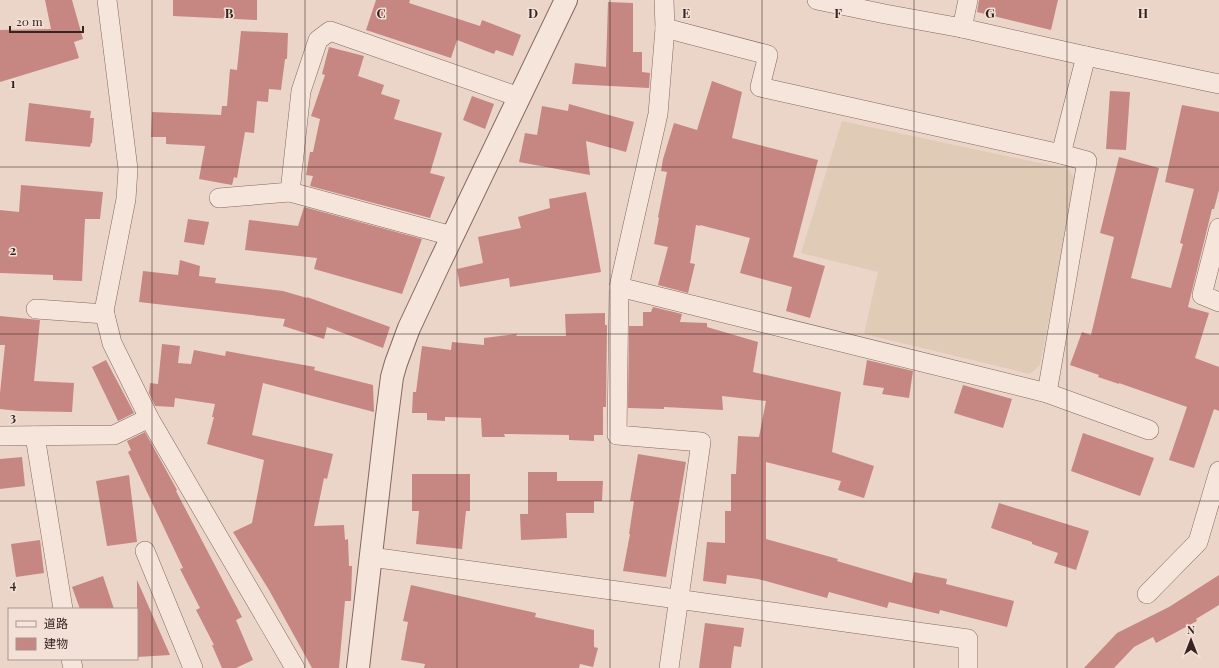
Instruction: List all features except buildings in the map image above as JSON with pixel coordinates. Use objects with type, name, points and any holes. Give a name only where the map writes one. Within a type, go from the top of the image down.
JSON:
[{"type":"street","points":[[107,0],[128,169],[126,199],[104,311],[112,343],[148,418],[295,668]]},
{"type":"street","points":[[358,668],[392,377],[409,328],[566,0]]},
{"type":"street","points":[[664,0],[665,28],[658,114],[619,287],[617,435],[701,442],[669,668]]},
{"type":"street","points":[[817,0],[886,7],[962,28],[1219,84]]},
{"type":"street","points":[[962,28],[968,0]]},
{"type":"street","points":[[665,28],[768,55],[760,87],[1087,161],[1047,393]]},
{"type":"street","points":[[290,192],[301,91],[318,40],[330,31],[519,97]]},
{"type":"street","points":[[1061,154],[1086,56]]},
{"type":"street","points":[[219,198],[290,192],[452,236]]},
{"type":"street","points":[[1219,228],[1202,295],[1219,302]]},
{"type":"street","points":[[619,287],[1047,393],[1148,430]]},
{"type":"street","points":[[36,309],[105,314]]},
{"type":"street","points":[[0,436],[114,436],[148,418]]},
{"type":"street","points":[[35,436],[63,608]]},
{"type":"street","points":[[1147,594],[1198,542],[1219,472]]},
{"type":"street","points":[[145,550],[193,668]]},
{"type":"street","points":[[371,557],[968,639],[968,668]]},
{"type":"shaded area","points":[[842,121],[1068,169],[1076,180],[1040,365],[1030,374],[864,334],[878,272],[801,253]]}]
